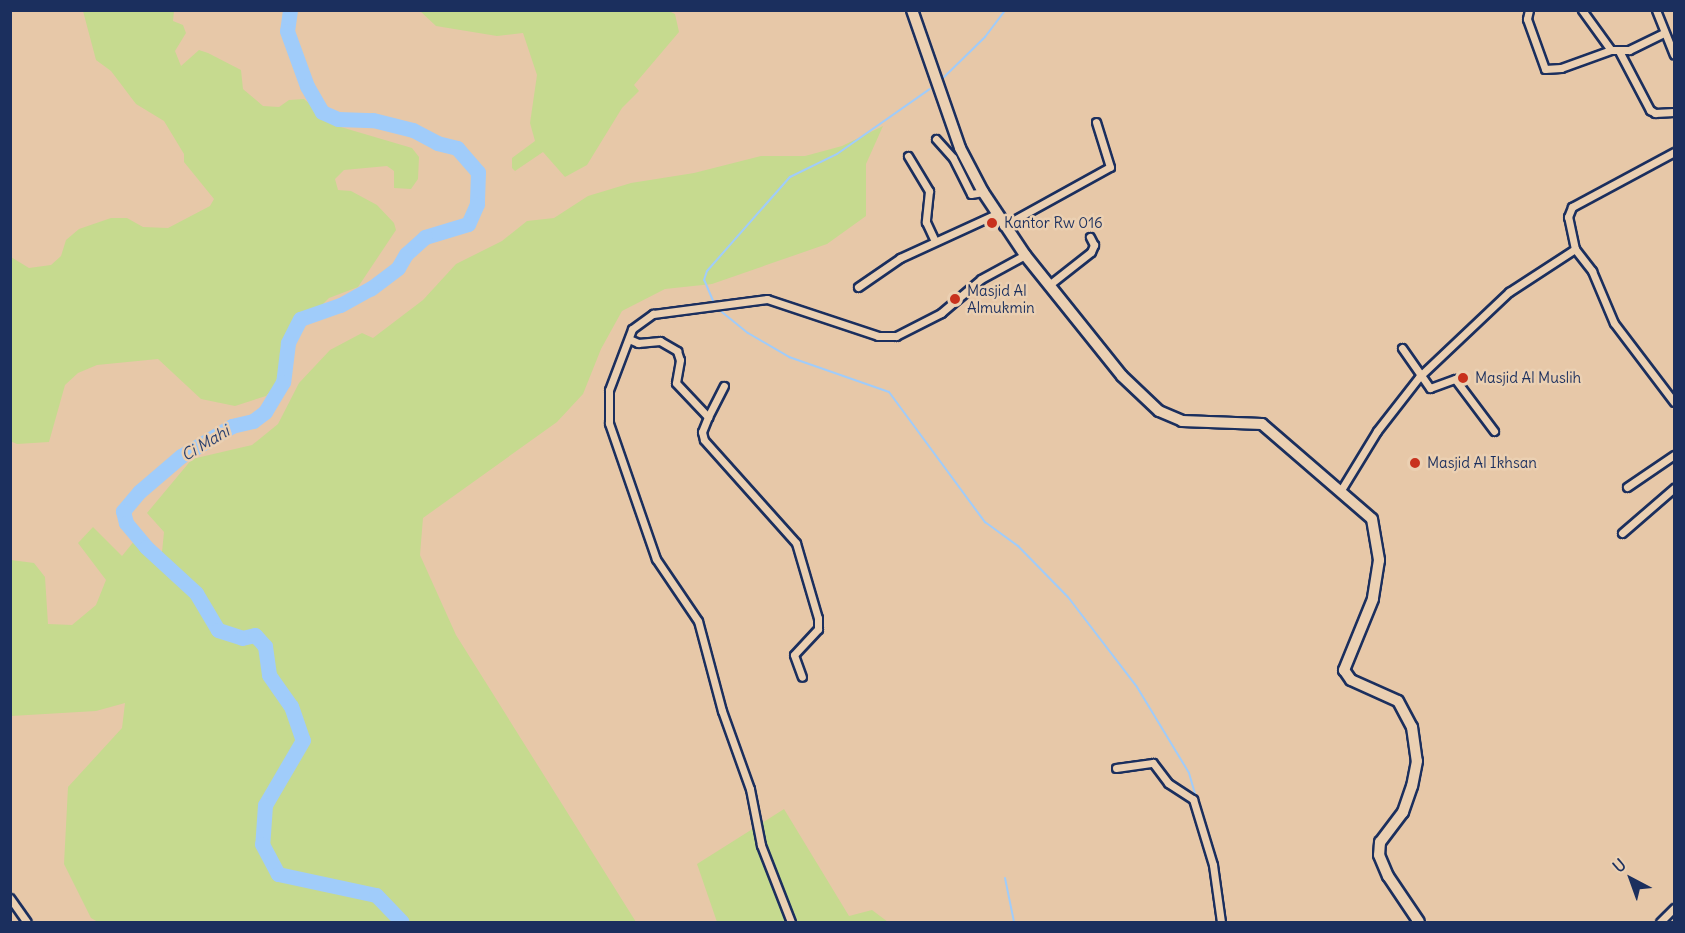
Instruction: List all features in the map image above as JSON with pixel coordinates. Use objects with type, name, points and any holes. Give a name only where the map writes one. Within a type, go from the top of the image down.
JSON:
[{"type":"main road","points":[[912,10],[960,148],[983,192],[1003,226],[1122,376],[1159,411],[1194,423],[1263,424],[1372,519],[1379,560],[1373,599],[1344,662],[1344,670],[1351,680],[1398,701],[1412,727],[1417,761],[1412,786],[1403,812],[1380,842],[1379,855],[1388,876],[1419,922]]},
{"type":"street","points":[[1522,10],[1542,64],[1549,71],[1611,50],[1619,51],[1664,33]]},
{"type":"street","points":[[1527,19],[1530,10]]},
{"type":"street","points":[[1582,10],[1611,50]]},
{"type":"street","points":[[1656,10],[1674,55]]},
{"type":"street","points":[[1619,51],[1650,110],[1655,113],[1674,112]]},
{"type":"street","points":[[1003,226],[1110,167],[1096,122]]},
{"type":"street","points":[[936,139],[953,158],[971,194],[983,192]]},
{"type":"street","points":[[1674,152],[1572,207],[1568,217],[1575,249],[1592,271],[1614,323],[1674,402]]},
{"type":"street","points":[[908,156],[929,191],[926,222],[935,241]]},
{"type":"street","points":[[858,287],[900,258],[996,214]]},
{"type":"street","points":[[1049,285],[1091,252],[1094,245],[1090,237]]},
{"type":"street","points":[[1341,490],[1377,431],[1419,377],[1509,292],[1575,249]]},
{"type":"street","points":[[791,922],[761,844],[750,789],[722,711],[704,637],[689,603],[657,559],[609,423],[609,390],[637,324],[653,314],[757,299],[781,302],[878,336],[896,336],[941,313],[981,279],[1025,255]]},
{"type":"street","points":[[629,339],[638,343],[660,341],[677,351],[680,360],[676,383],[708,417]]},
{"type":"street","points":[[1402,348],[1419,377],[1434,389],[1455,379],[1494,431]]},
{"type":"street","points":[[724,386],[702,432],[704,440],[789,533],[805,566],[818,629],[794,655],[802,677]]},
{"type":"street","points":[[1627,487],[1674,455]]},
{"type":"street","points":[[1622,533],[1674,488]]},
{"type":"street","points":[[1116,768],[1153,763],[1168,783],[1193,799],[1213,865],[1221,922]]},
{"type":"street","points":[[10,898],[27,922]]},
{"type":"street","points":[[1660,922],[1674,908]]},
{"type":"green space","points":[[83,11],[174,11],[173,21],[183,25],[186,33],[175,51],[181,66],[199,50],[208,53],[241,70],[243,89],[263,106],[279,107],[289,100],[304,99],[334,125],[412,148],[419,157],[418,179],[411,189],[394,188],[394,171],[387,166],[344,170],[335,179],[338,190],[351,191],[377,205],[394,223],[396,230],[358,287],[329,298],[285,342],[278,382],[266,396],[235,406],[201,399],[158,359],[97,365],[78,373],[65,385],[49,442],[17,444],[10,441],[11,257],[29,268],[51,265],[61,256],[66,240],[79,229],[111,218],[127,218],[143,227],[168,228],[210,206],[214,199],[184,162],[184,154],[164,121],[136,104],[111,71],[96,60]]},
{"type":"green space","points":[[420,11],[669,11],[675,14],[679,32],[634,85],[639,91],[622,108],[587,165],[565,177],[543,152],[515,171],[512,168],[512,158],[535,141],[530,123],[537,75],[523,33],[497,36],[436,26]]},
{"type":"green space","points":[[883,126],[866,164],[866,216],[827,244],[712,284],[665,289],[622,311],[601,349],[583,394],[557,422],[423,518],[420,555],[456,635],[636,922],[98,922],[91,918],[64,864],[68,787],[122,728],[125,703],[96,711],[11,716],[11,560],[34,563],[45,577],[48,624],[72,625],[96,605],[106,580],[78,543],[93,527],[122,556],[135,540],[162,552],[164,532],[147,513],[192,459],[252,445],[278,424],[299,383],[330,350],[362,333],[373,338],[423,300],[456,264],[502,241],[527,221],[554,218],[588,196],[631,183],[694,173],[761,156],[805,156],[842,146]]},
{"type":"green space","points":[[784,809],[849,916],[872,910],[888,922],[717,922],[697,864]]},
{"type":"waterway","name":"Ci Mahi","points":[[290,10],[287,31],[307,86],[322,112],[338,119],[373,120],[413,130],[437,143],[457,148],[478,172],[477,204],[468,224],[425,237],[406,254],[398,268],[371,288],[340,305],[300,319],[288,343],[283,382],[265,412],[253,421],[232,426],[181,456],[139,492],[123,511],[126,523],[146,547],[196,593],[218,630],[242,638],[255,635],[265,646],[269,675],[291,706],[303,740],[265,805],[262,844],[278,874],[376,895],[402,922]]},
{"type":"waterway","points":[[940,81],[985,37],[1005,10]]},
{"type":"waterway","points":[[714,303],[704,280],[707,271],[790,177],[837,154],[930,89]]},
{"type":"waterway","points":[[717,308],[748,333],[789,357],[889,392],[985,522],[1018,546],[1068,597],[1137,687],[1189,773],[1196,797]]},
{"type":"waterway","points":[[1209,840],[1226,922]]},
{"type":"waterway","points":[[1005,878],[1014,922]]},
{"type":"place","name":"Kantor Rw 016","points":[[992,223]]},
{"type":"place","name":"Masjid Al Almukmin","points":[[955,299]]},
{"type":"place","name":"Masjid Al Muslih","points":[[1463,378]]},
{"type":"place","name":"Masjid Al Ikhsan","points":[[1415,463]]}]
